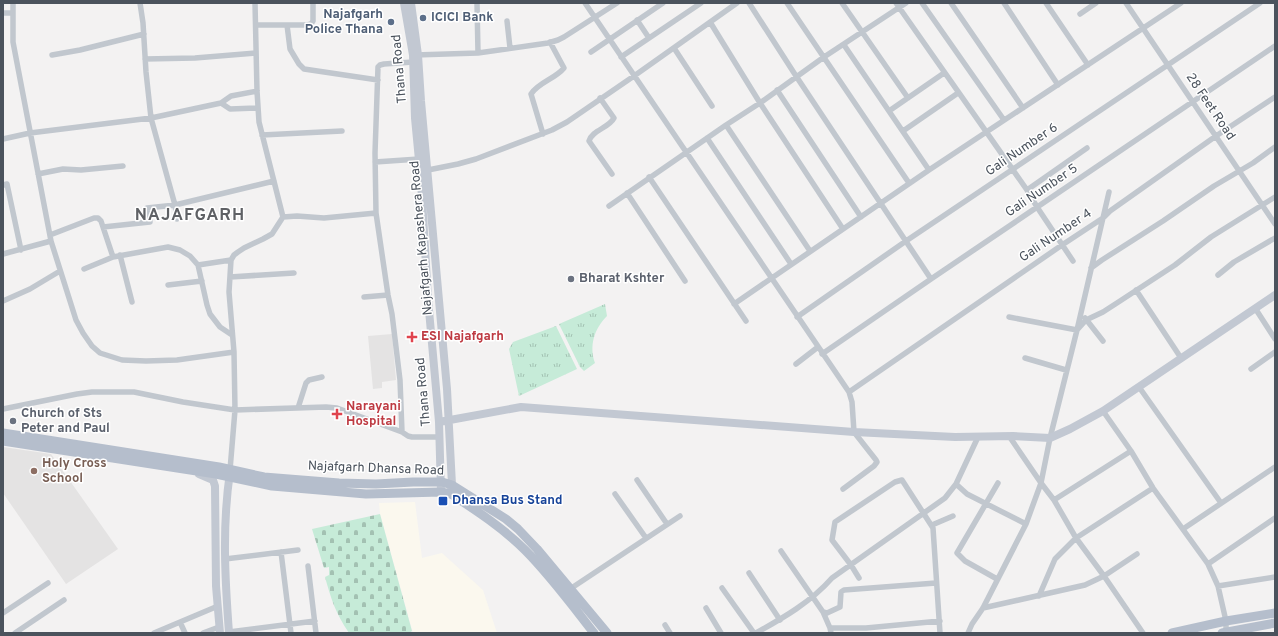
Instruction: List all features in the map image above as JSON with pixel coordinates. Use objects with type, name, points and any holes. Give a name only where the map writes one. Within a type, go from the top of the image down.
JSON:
[{"type":"main road","name":"Thana Road","points":[[404,3],[414,58],[428,299],[439,422],[442,482]]},
{"type":"main road","name":"Najafgarh Kapashera Road","points":[[411,3],[414,58],[421,101],[428,170],[450,420],[447,491]]},
{"type":"main road","points":[[439,422],[521,407],[854,432],[978,437],[1009,436],[1050,438],[1103,411],[1275,295]]},
{"type":"main road","name":"Najafgarh Dhansa Road","points":[[3,433],[181,462],[230,473],[264,477],[339,483],[376,484],[442,482],[447,491],[502,529],[525,549],[594,633]]},
{"type":"main road","points":[[3,441],[191,471],[216,474],[230,473],[272,486],[366,494],[447,491]]},
{"type":"main road","points":[[191,471],[213,480],[215,486],[216,586],[218,606],[224,631]]},
{"type":"main road","points":[[224,631],[225,520],[230,473]]},
{"type":"main road","name":"Najafgarh Dhansa Road","points":[[447,491],[506,519],[518,529],[607,633]]},
{"type":"main road","points":[[1172,633],[1226,621],[1275,613]]},
{"type":"main road","points":[[1222,633],[1275,623]]},
{"type":"street","points":[[13,3],[13,42],[50,238],[76,320],[83,333],[92,346],[100,353],[122,360],[177,360],[234,352]]},
{"type":"street","points":[[140,3],[151,118],[175,205],[177,220]]},
{"type":"street","points":[[230,473],[235,410],[234,352],[229,292],[231,260],[234,255],[244,248],[263,240],[272,234],[283,217],[262,134],[258,108],[255,3]]},
{"type":"street","points":[[256,25],[311,24],[313,21],[313,3]]},
{"type":"street","points":[[477,3],[478,53]]},
{"type":"street","points":[[585,3],[849,392],[852,402],[854,432],[877,462],[844,489]]},
{"type":"street","points":[[402,432],[400,380],[392,314],[376,213],[375,162],[378,67],[380,65],[414,58],[478,53],[558,40],[617,3]]},
{"type":"street","points":[[590,52],[663,3]]},
{"type":"street","points":[[621,57],[701,3]]},
{"type":"street","points":[[428,170],[476,159],[543,134],[566,122],[738,3]]},
{"type":"street","points":[[749,3],[931,279]]},
{"type":"street","points":[[787,3],[910,183]]},
{"type":"street","points":[[842,3],[908,98]]},
{"type":"street","points":[[609,206],[649,177],[760,103],[796,76],[863,33],[898,5],[906,3]]},
{"type":"street","points":[[922,3],[1004,120]]},
{"type":"street","points":[[951,3],[1023,108]]},
{"type":"street","points":[[1004,3],[1058,85]]},
{"type":"street","points":[[1046,3],[1088,65]]},
{"type":"street","points":[[1080,14],[1096,3]]},
{"type":"street","name":"28 Feet Road","points":[[1126,3],[1275,224]]},
{"type":"street","points":[[734,304],[881,202],[1181,3]]},
{"type":"street","name":"Gali Number 6","points":[[797,317],[906,241],[1260,3]]},
{"type":"street","points":[[898,5],[1027,190],[1037,208],[1074,261]]},
{"type":"street","points":[[3,13],[13,13]]},
{"type":"street","points":[[637,20],[649,38]]},
{"type":"street","points":[[507,21],[510,48]]},
{"type":"street","points":[[710,22],[760,103],[843,229]]},
{"type":"street","points":[[287,25],[290,49],[304,69],[378,80]]},
{"type":"street","points":[[52,55],[80,50],[144,34]]},
{"type":"street","points":[[543,134],[531,94],[535,89],[564,68],[550,42]]},
{"type":"street","points":[[844,45],[929,170]]},
{"type":"street","name":"Gali Number 5","points":[[822,354],[1275,46]]},
{"type":"street","points":[[674,48],[712,106]]},
{"type":"street","points":[[145,59],[195,58],[256,53]]},
{"type":"street","points":[[889,111],[944,73]]},
{"type":"street","points":[[777,90],[861,217]]},
{"type":"street","points":[[3,138],[30,133],[151,118],[221,104],[231,96],[257,91]]},
{"type":"street","points":[[903,130],[958,93]]},
{"type":"street","name":"Gali Number 4","points":[[849,392],[1103,218],[1110,211],[1216,136],[1275,97]]},
{"type":"street","points":[[600,98],[614,118],[611,122],[591,136],[588,141],[612,174]]},
{"type":"street","points":[[221,104],[230,109],[258,108]]},
{"type":"street","points":[[726,125],[810,251]]},
{"type":"street","points":[[262,134],[342,131]]},
{"type":"street","points":[[707,138],[791,264]]},
{"type":"street","points":[[1091,268],[1214,186],[1253,163],[1275,147]]},
{"type":"street","points":[[1027,190],[1087,148]]},
{"type":"street","points":[[375,162],[419,159]]},
{"type":"street","points":[[38,174],[63,169],[81,170],[123,166]]},
{"type":"street","points":[[649,177],[746,321]]},
{"type":"street","points":[[103,227],[150,222],[147,208],[175,205],[274,181]]},
{"type":"street","points":[[3,185],[7,184],[21,250]]},
{"type":"street","points":[[968,633],[972,624],[983,608],[1026,524],[1041,483],[1050,438],[1081,314],[1109,192]]},
{"type":"street","points":[[627,193],[685,280]]},
{"type":"street","points":[[1077,330],[1086,320],[1103,312],[1175,265],[1211,237],[1275,197]]},
{"type":"street","points":[[1106,204],[1110,211]]},
{"type":"street","points":[[283,217],[297,216],[324,218],[376,213]]},
{"type":"street","points":[[3,254],[21,250],[94,218],[98,218],[103,227],[113,256]]},
{"type":"street","points":[[1218,275],[1234,262],[1275,238]]},
{"type":"street","points":[[84,269],[113,256],[168,247],[180,250],[190,256],[198,265],[210,314],[220,327],[232,335]]},
{"type":"street","points":[[120,256],[132,302]]},
{"type":"street","points":[[198,265],[231,260]]},
{"type":"street","points":[[3,301],[30,290],[60,272]]},
{"type":"street","points":[[230,277],[294,273]]},
{"type":"street","points":[[168,285],[202,281]]},
{"type":"street","points":[[1136,290],[1181,358]]},
{"type":"street","points":[[364,297],[388,295]]},
{"type":"street","points":[[1255,308],[1275,339]]},
{"type":"street","points":[[1081,314],[1103,341]]},
{"type":"street","points":[[1009,317],[1077,330]]},
{"type":"street","points":[[796,364],[818,348]]},
{"type":"street","points":[[1251,369],[1275,352]]},
{"type":"street","points":[[1024,358],[1066,370]]},
{"type":"street","points":[[298,408],[306,383],[309,380],[322,377]]},
{"type":"street","points":[[1139,387],[1221,503]]},
{"type":"street","points":[[3,409],[92,392],[134,392],[183,402],[235,410],[337,408],[402,432],[408,436],[439,437]]},
{"type":"street","points":[[1103,411],[1131,451],[1154,488],[1208,564],[1218,586],[1226,621],[1226,633]]},
{"type":"street","points":[[1009,436],[1054,500],[1076,538],[1143,633]]},
{"type":"street","points":[[722,588],[755,633],[780,620],[821,591],[832,578],[945,498],[956,484],[978,437]]},
{"type":"street","points":[[1054,500],[1131,451]]},
{"type":"street","points":[[1183,529],[1275,467]]},
{"type":"street","points":[[637,480],[667,524]]},
{"type":"street","points":[[858,578],[851,565],[832,540],[835,522],[899,480],[902,480],[923,514],[932,525],[934,534],[940,633]]},
{"type":"street","points":[[997,579],[966,561],[957,553],[998,483]]},
{"type":"street","points":[[956,484],[967,494],[1026,524]]},
{"type":"street","points":[[1039,596],[1055,559],[1076,538],[1154,488]]},
{"type":"street","points":[[615,494],[646,538]]},
{"type":"street","points":[[570,589],[680,516]]},
{"type":"street","points":[[932,525],[953,516]]},
{"type":"street","points":[[1208,564],[1275,518]]},
{"type":"street","points":[[225,559],[298,550]]},
{"type":"street","points":[[782,551],[823,612],[831,630],[940,621]]},
{"type":"street","points":[[281,552],[291,633]]},
{"type":"street","points":[[983,608],[1085,585],[1104,576],[1137,554]]},
{"type":"street","points":[[308,566],[316,633]]},
{"type":"street","points":[[1266,578],[1275,572]]},
{"type":"street","points":[[749,573],[780,620]]},
{"type":"street","points":[[1218,586],[1275,577]]},
{"type":"street","points":[[3,613],[48,583]]},
{"type":"street","points":[[823,612],[827,613],[840,607],[841,592],[844,590],[936,583]]},
{"type":"street","points":[[16,633],[64,600]]},
{"type":"street","points":[[154,633],[218,606]]},
{"type":"street","points":[[706,608],[722,633]]},
{"type":"street","points":[[204,633],[257,630],[314,621]]},
{"type":"street","points":[[180,622],[185,633]]},
{"type":"street","points":[[665,625],[670,633]]},
{"type":"shaded area","points":[[392,334],[396,380],[382,382],[382,388],[373,389],[368,336]]},
{"type":"shaded area","points":[[3,447],[51,454],[118,549],[66,584],[3,493]]},
{"type":"shaded area","points":[[415,502],[422,558],[442,553],[483,590],[497,633],[413,633],[380,514],[379,503]]},
{"type":"green space","points":[[605,304],[607,316],[599,326],[594,338],[593,357],[595,363],[584,371],[580,367],[559,324]]},
{"type":"green space","points":[[556,326],[577,369],[519,396],[509,349],[513,342]]},
{"type":"green space","points":[[380,514],[412,631],[409,633],[349,633],[337,613],[332,599],[325,577],[329,575],[329,567],[324,568],[312,529]]},
{"type":"place","name":"ICICI Bank","points":[[423,18]]},
{"type":"place","name":"Najafgarh Police Thana","points":[[391,22]]},
{"type":"place","name":"Bharat Kshter","points":[[571,279]]},
{"type":"place","name":"ESI Najafgarh","points":[[412,337]]},
{"type":"place","name":"Narayani Hospital","points":[[337,414]]},
{"type":"place","name":"Church of Sts Peter and Paul","points":[[13,421]]},
{"type":"place","name":"Holy Cross School","points":[[34,471]]},
{"type":"place","name":"Dhansa Bus Stand","points":[[443,501]]},
{"type":"district","name":"NAJAFGARH","points":[[190,216]]}]
